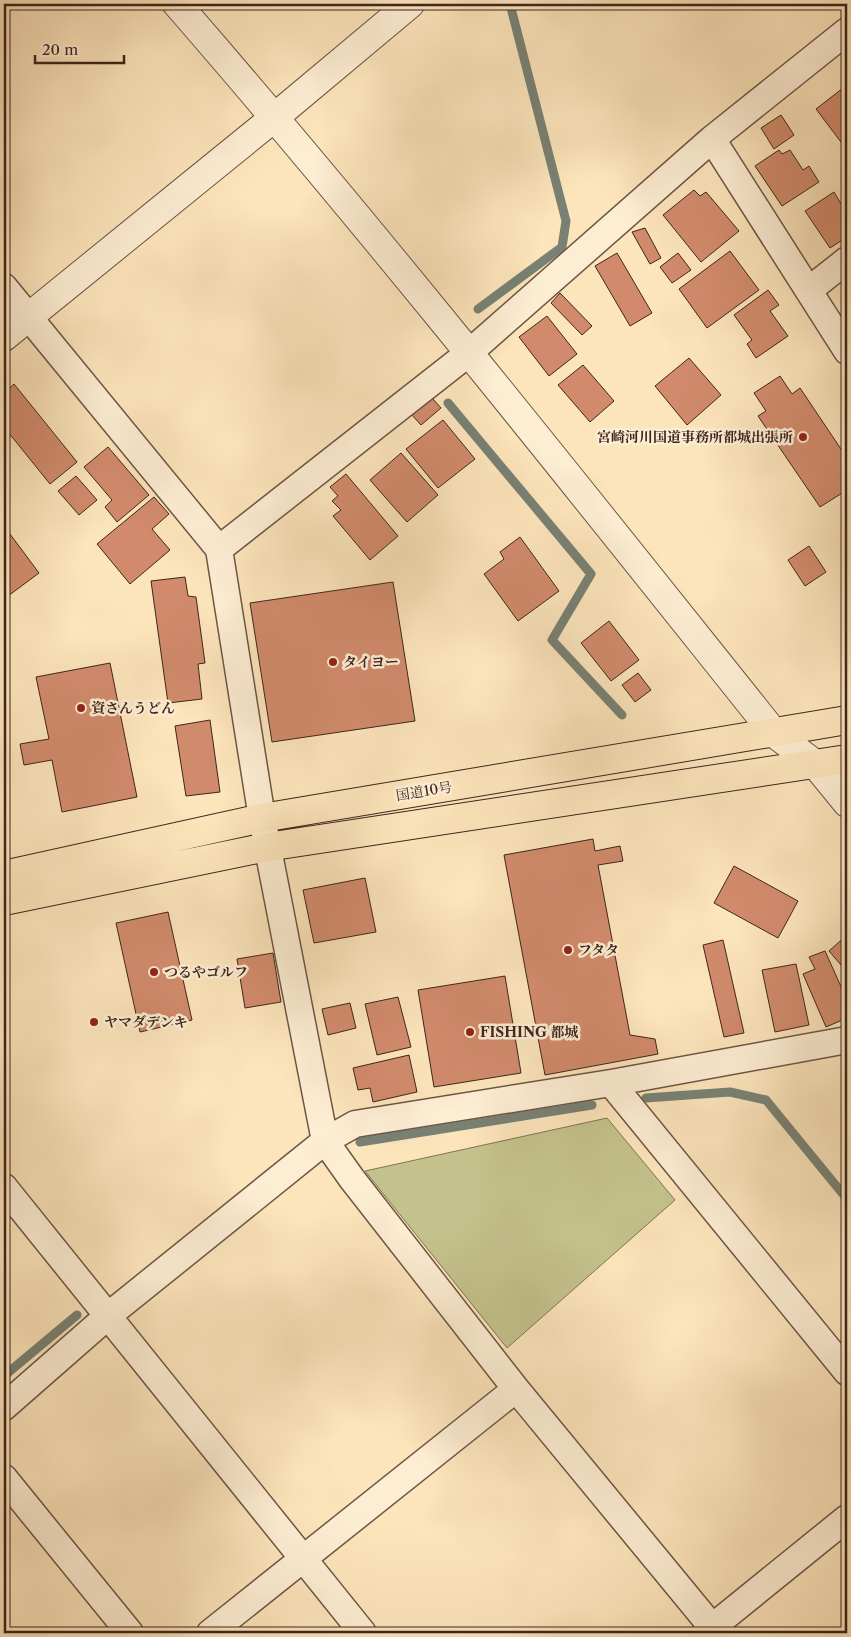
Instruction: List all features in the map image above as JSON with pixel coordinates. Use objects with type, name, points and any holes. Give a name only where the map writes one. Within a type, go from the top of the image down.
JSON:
[{"type":"highway","name":"国道10号","points":[[4,875],[262,818],[847,720]]},
{"type":"highway","points":[[4,901],[267,847],[847,759]]},
{"type":"street","points":[[177,4],[275,117],[470,352],[774,733],[816,765],[847,803]]},
{"type":"street","points":[[4,337],[275,117],[410,4]]},
{"type":"street","points":[[219,549],[470,352],[712,139],[847,31]]},
{"type":"street","points":[[712,139],[847,351]]},
{"type":"street","points":[[809,290],[847,260]]},
{"type":"street","points":[[4,286],[219,549],[267,847],[325,1140],[352,1179],[516,1389],[711,1631],[847,1518]]},
{"type":"street","points":[[4,1407],[109,1315],[325,1140],[355,1124],[611,1083],[847,1040]]},
{"type":"street","points":[[611,1083],[847,1372]]},
{"type":"street","points":[[4,1187],[109,1315],[302,1560],[363,1633]]},
{"type":"street","points":[[210,1633],[516,1389]]},
{"type":"street","points":[[4,1478],[130,1633]]},
{"type":"shaded area","points":[[607,1118],[675,1200],[507,1348],[365,1171]]},
{"type":"building","points":[[847,85],[847,150],[816,109]]},
{"type":"building","points":[[781,115],[794,135],[774,149],[761,128]]},
{"type":"building","points":[[779,150],[782,154],[790,150],[803,170],[809,166],[819,182],[782,206],[755,166]]},
{"type":"building","points":[[694,190],[700,196],[706,192],[739,231],[701,262],[663,215]]},
{"type":"building","points":[[834,192],[847,214],[847,237],[830,248],[805,211]]},
{"type":"building","points":[[645,228],[661,258],[650,264],[632,232]]},
{"type":"building","points":[[730,251],[759,290],[707,328],[679,289]]},
{"type":"building","points":[[617,253],[652,313],[630,326],[595,266]]},
{"type":"building","points":[[678,253],[691,270],[672,283],[660,267]]},
{"type":"building","points":[[768,290],[779,305],[770,311],[788,336],[756,358],[747,344],[752,340],[734,315]]},
{"type":"building","points":[[560,293],[592,326],[582,335],[551,303]]},
{"type":"building","points":[[547,316],[577,354],[549,376],[519,337]]},
{"type":"building","points":[[689,358],[721,395],[687,425],[655,386]]},
{"type":"building","points":[[583,365],[614,401],[590,422],[558,385]]},
{"type":"building","name":"宮崎河川国道事務所都城出張所","points":[[780,376],[792,394],[800,388],[847,458],[847,490],[820,507],[758,416],[766,411],[754,393]]},
{"type":"building","points":[[14,384],[77,462],[50,484],[4,427],[4,393]]},
{"type":"building","points":[[432,398],[441,408],[421,425],[412,415]]},
{"type":"building","points":[[443,420],[475,459],[438,488],[406,449]]},
{"type":"building","points":[[108,447],[149,495],[117,522],[105,507],[112,500],[84,467]]},
{"type":"building","points":[[401,453],[438,495],[407,522],[370,480]]},
{"type":"building","points":[[346,474],[398,536],[370,560],[333,516],[341,510],[332,501],[338,496],[330,487]]},
{"type":"building","points":[[76,476],[97,500],[79,515],[58,491]]},
{"type":"building","points":[[154,497],[169,514],[152,529],[170,550],[130,584],[97,544]]},
{"type":"building","points":[[4,526],[39,573],[8,596],[4,590]]},
{"type":"building","points":[[520,537],[559,591],[518,621],[484,574],[504,559],[500,552]]},
{"type":"building","points":[[809,546],[826,572],[805,586],[788,560]]},
{"type":"building","points":[[185,577],[188,596],[196,597],[205,663],[198,664],[202,699],[168,703],[151,581]]},
{"type":"building","name":"タイヨー","points":[[393,582],[415,721],[272,742],[250,603]]},
{"type":"building","points":[[609,621],[639,660],[611,681],[581,643]]},
{"type":"building","name":"資さんうどん","points":[[110,663],[137,797],[62,812],[52,760],[24,765],[20,744],[49,739],[36,677]]},
{"type":"building","points":[[638,673],[651,690],[635,702],[622,685]]},
{"type":"building","points":[[210,720],[220,792],[186,796],[175,726]]},
{"type":"building","name":"フタタ","points":[[593,839],[595,851],[620,846],[623,861],[598,865],[630,1035],[655,1039],[658,1054],[545,1075],[504,855]]},
{"type":"building","points":[[734,866],[798,901],[778,938],[714,903]]},
{"type":"building","points":[[365,878],[376,932],[314,943],[303,890]]},
{"type":"building","name":"つるやゴルフ","points":[[168,912],[192,1020],[140,1032],[116,923]]},
{"type":"building","points":[[847,935],[847,972],[829,951]]},
{"type":"building","points":[[723,940],[744,1033],[724,1037],[703,945]]},
{"type":"building","points":[[825,951],[847,1000],[847,1018],[826,1027],[803,974],[815,969],[809,957]]},
{"type":"building","points":[[273,953],[281,1002],[245,1008],[237,959]]},
{"type":"building","points":[[796,964],[809,1025],[775,1032],[762,970]]},
{"type":"building","name":"FISHING 都城","points":[[505,976],[521,1073],[434,1087],[418,990]]},
{"type":"building","points":[[398,997],[411,1047],[377,1055],[365,1004]]},
{"type":"building","points":[[350,1003],[356,1028],[328,1035],[322,1009]]},
{"type":"building","points":[[409,1055],[417,1092],[373,1102],[370,1088],[358,1090],[353,1068]]},
{"type":"waterway","points":[[478,309],[562,247],[566,221],[510,4]]},
{"type":"waterway","points":[[448,403],[591,574],[552,640],[622,715]]},
{"type":"waterway","points":[[646,1098],[730,1092],[766,1100],[847,1199]]},
{"type":"waterway","points":[[360,1142],[592,1105]]},
{"type":"waterway","points":[[4,1376],[77,1315]]},
{"type":"place","name":"宮崎河川国道事務所都城出張所","points":[[803,437]]},
{"type":"place","name":"タイヨー","points":[[333,662]]},
{"type":"place","name":"資さんうどん","points":[[81,708]]},
{"type":"place","name":"フタタ","points":[[568,950]]},
{"type":"place","name":"つるやゴルフ","points":[[154,972]]},
{"type":"place","name":"ヤマダデンキ","points":[[94,1022]]},
{"type":"place","name":"FISHING 都城","points":[[470,1032]]}]
